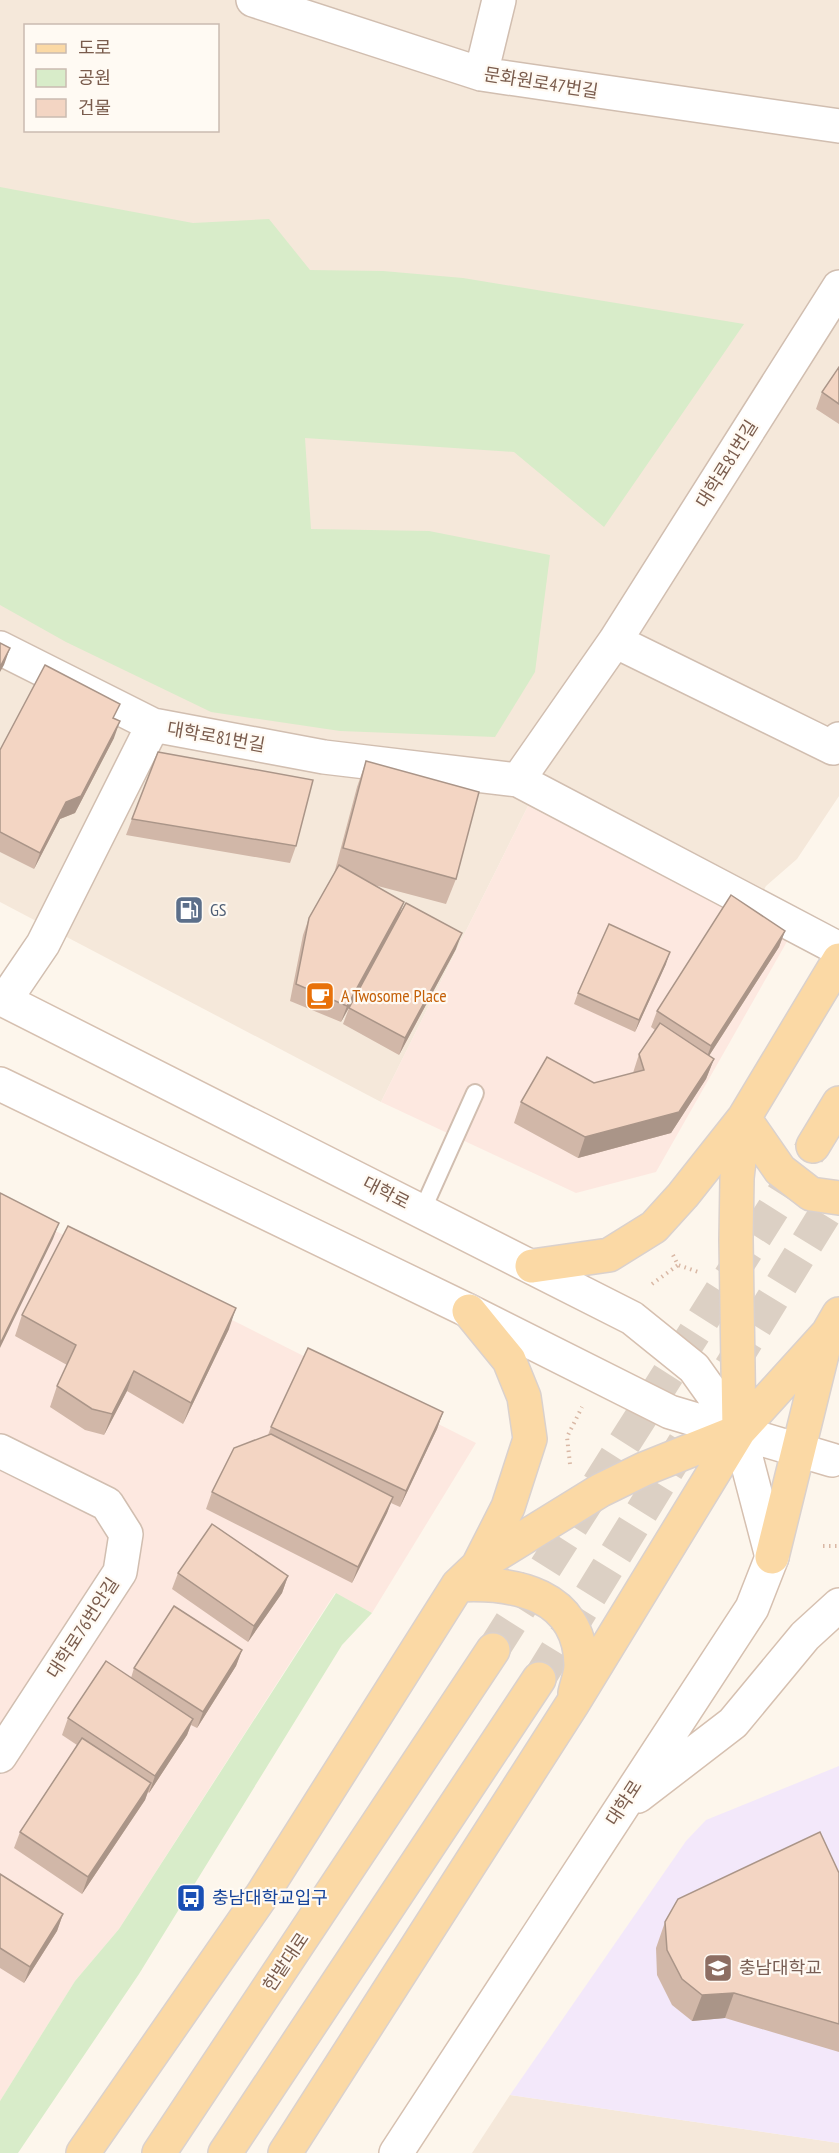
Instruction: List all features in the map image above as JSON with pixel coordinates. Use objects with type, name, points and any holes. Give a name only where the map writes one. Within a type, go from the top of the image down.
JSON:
[{"type":"main road","points":[[532,1266],[609,1255],[654,1227],[683,1195],[744,1118],[839,960]]},
{"type":"main road","points":[[813,1146],[839,1104]]},
{"type":"main road","points":[[744,1118],[780,1170],[811,1194],[839,1198]]},
{"type":"main road","points":[[739,1431],[736,1220],[737,1178],[744,1118]]},
{"type":"main road","points":[[83,2153],[262,1895],[468,1575],[508,1508],[530,1439],[524,1397],[509,1360],[469,1311]]},
{"type":"main road","points":[[285,2153],[573,1703],[739,1431],[833,1324]]},
{"type":"main road","points":[[772,1557],[833,1324]]},
{"type":"main road","points":[[468,1575],[601,1490],[644,1469],[739,1431]]},
{"type":"main road","points":[[468,1575],[521,1590],[554,1603],[575,1632],[581,1666],[573,1703]]},
{"type":"main road","name":"한밭대로","points":[[159,2153],[493,1650]]},
{"type":"main road","points":[[225,2153],[539,1679]]},
{"type":"street","name":"문화원로47번길","points":[[253,0],[482,74],[839,126]]},
{"type":"street","points":[[482,74],[499,0]]},
{"type":"street","name":"대학로81번길","points":[[518,780],[615,641],[839,287]]},
{"type":"street","points":[[615,641],[833,748],[839,740]]},
{"type":"street","points":[[0,648],[153,725]]},
{"type":"street","name":"대학로81번길","points":[[2,999],[43,944],[153,725],[324,757],[518,780],[839,948]]},
{"type":"street","name":"대학로","points":[[2,999],[632,1318],[693,1368],[739,1431],[772,1557],[752,1608],[396,2153]]},
{"type":"street","points":[[0,1084],[469,1311],[670,1412],[837,1461]]},
{"type":"street","name":"대학로76번안길","points":[[0,1451],[107,1504],[126,1534],[120,1572],[0,1756]]},
{"type":"street","points":[[617,1812],[733,1723],[805,1636],[839,1605]]},
{"type":"lane","points":[[422,1211],[475,1093]]},
{"type":"path","points":[[652,1284],[678,1265],[701,1273]]},
{"type":"path","points":[[570,1464],[567,1437],[582,1407]]},
{"type":"path","points":[[823,1546],[839,1546]]},
{"type":"shaded area","points":[[0,0],[839,0],[839,796],[797,859],[766,886],[750,916],[528,806],[381,1102],[0,902]]},
{"type":"shaded area","points":[[528,806],[750,916],[789,938],[656,1172],[576,1193],[381,1102]]},
{"type":"shaded area","points":[[0,1203],[476,1443],[372,1613],[335,1593],[119,1929],[75,1981],[0,2101]]},
{"type":"shaded area","name":"충남대학교","points":[[839,1766],[839,2143],[510,2095],[686,1841],[706,1820]]},
{"type":"shaded area","points":[[510,2095],[839,2143],[839,2153],[472,2153]]},
{"type":"green space","points":[[0,187],[193,223],[269,219],[310,270],[383,271],[463,278],[744,324],[604,527],[514,452],[305,438],[311,529],[429,531],[550,555],[535,672],[495,737],[340,731],[211,712],[66,642],[0,605]]},
{"type":"green space","points":[[336,1593],[372,1613],[342,1645],[139,1974],[18,2153],[0,2153],[0,2101],[75,1981],[119,1929]]},
{"type":"building","points":[[839,367],[839,404],[822,392]]},
{"type":"building","points":[[0,643],[10,648],[0,667]]},
{"type":"building","points":[[45,665],[120,704],[113,718],[120,721],[81,796],[66,802],[40,853],[0,832],[0,750]]},
{"type":"building","points":[[158,752],[313,780],[296,846],[132,819]]},
{"type":"building","points":[[366,761],[479,792],[456,879],[343,848]]},
{"type":"building","points":[[339,865],[404,902],[347,1006],[296,984],[309,918]]},
{"type":"building","points":[[731,895],[785,931],[711,1046],[657,1011]]},
{"type":"building","points":[[406,903],[462,933],[405,1038],[349,1008]]},
{"type":"building","points":[[609,924],[670,952],[639,1020],[578,993]]},
{"type":"building","points":[[660,1023],[714,1059],[679,1112],[585,1137],[521,1102],[547,1057],[594,1083],[644,1070],[639,1054]]},
{"type":"building","points":[[0,1193],[59,1223],[0,1344]]},
{"type":"building","points":[[68,1226],[236,1308],[191,1403],[134,1371],[112,1414],[92,1409],[57,1386],[76,1345],[22,1315]]},
{"type":"building","points":[[308,1348],[443,1412],[406,1491],[271,1427]]},
{"type":"building","points":[[271,1434],[393,1497],[358,1567],[212,1492],[234,1448]]},
{"type":"building","points":[[212,1524],[288,1576],[254,1626],[178,1573]]},
{"type":"building","points":[[174,1606],[242,1650],[203,1712],[134,1668]]},
{"type":"building","points":[[106,1661],[193,1719],[155,1776],[68,1718]]},
{"type":"building","points":[[82,1738],[151,1783],[88,1877],[20,1832]]},
{"type":"building","points":[[820,1832],[839,1873],[839,2024],[734,1993],[702,1995],[682,1979],[667,1950],[665,1922],[678,1899]]},
{"type":"building","points":[[0,1874],[63,1914],[30,1967],[0,1948]]},
{"type":"tunnel","points":[[493,1650],[813,1146]]},
{"type":"tunnel","points":[[730,1368],[839,1191]]},
{"type":"tunnel","points":[[539,1679],[684,1443]]},
{"type":"place","name":"GS","points":[[189,910]]},
{"type":"place","name":"A Twosome Place","points":[[320,996]]},
{"type":"place","name":"충남대학교입구","points":[[191,1898]]},
{"type":"place","name":"충남대학교","points":[[718,1968]]}]
